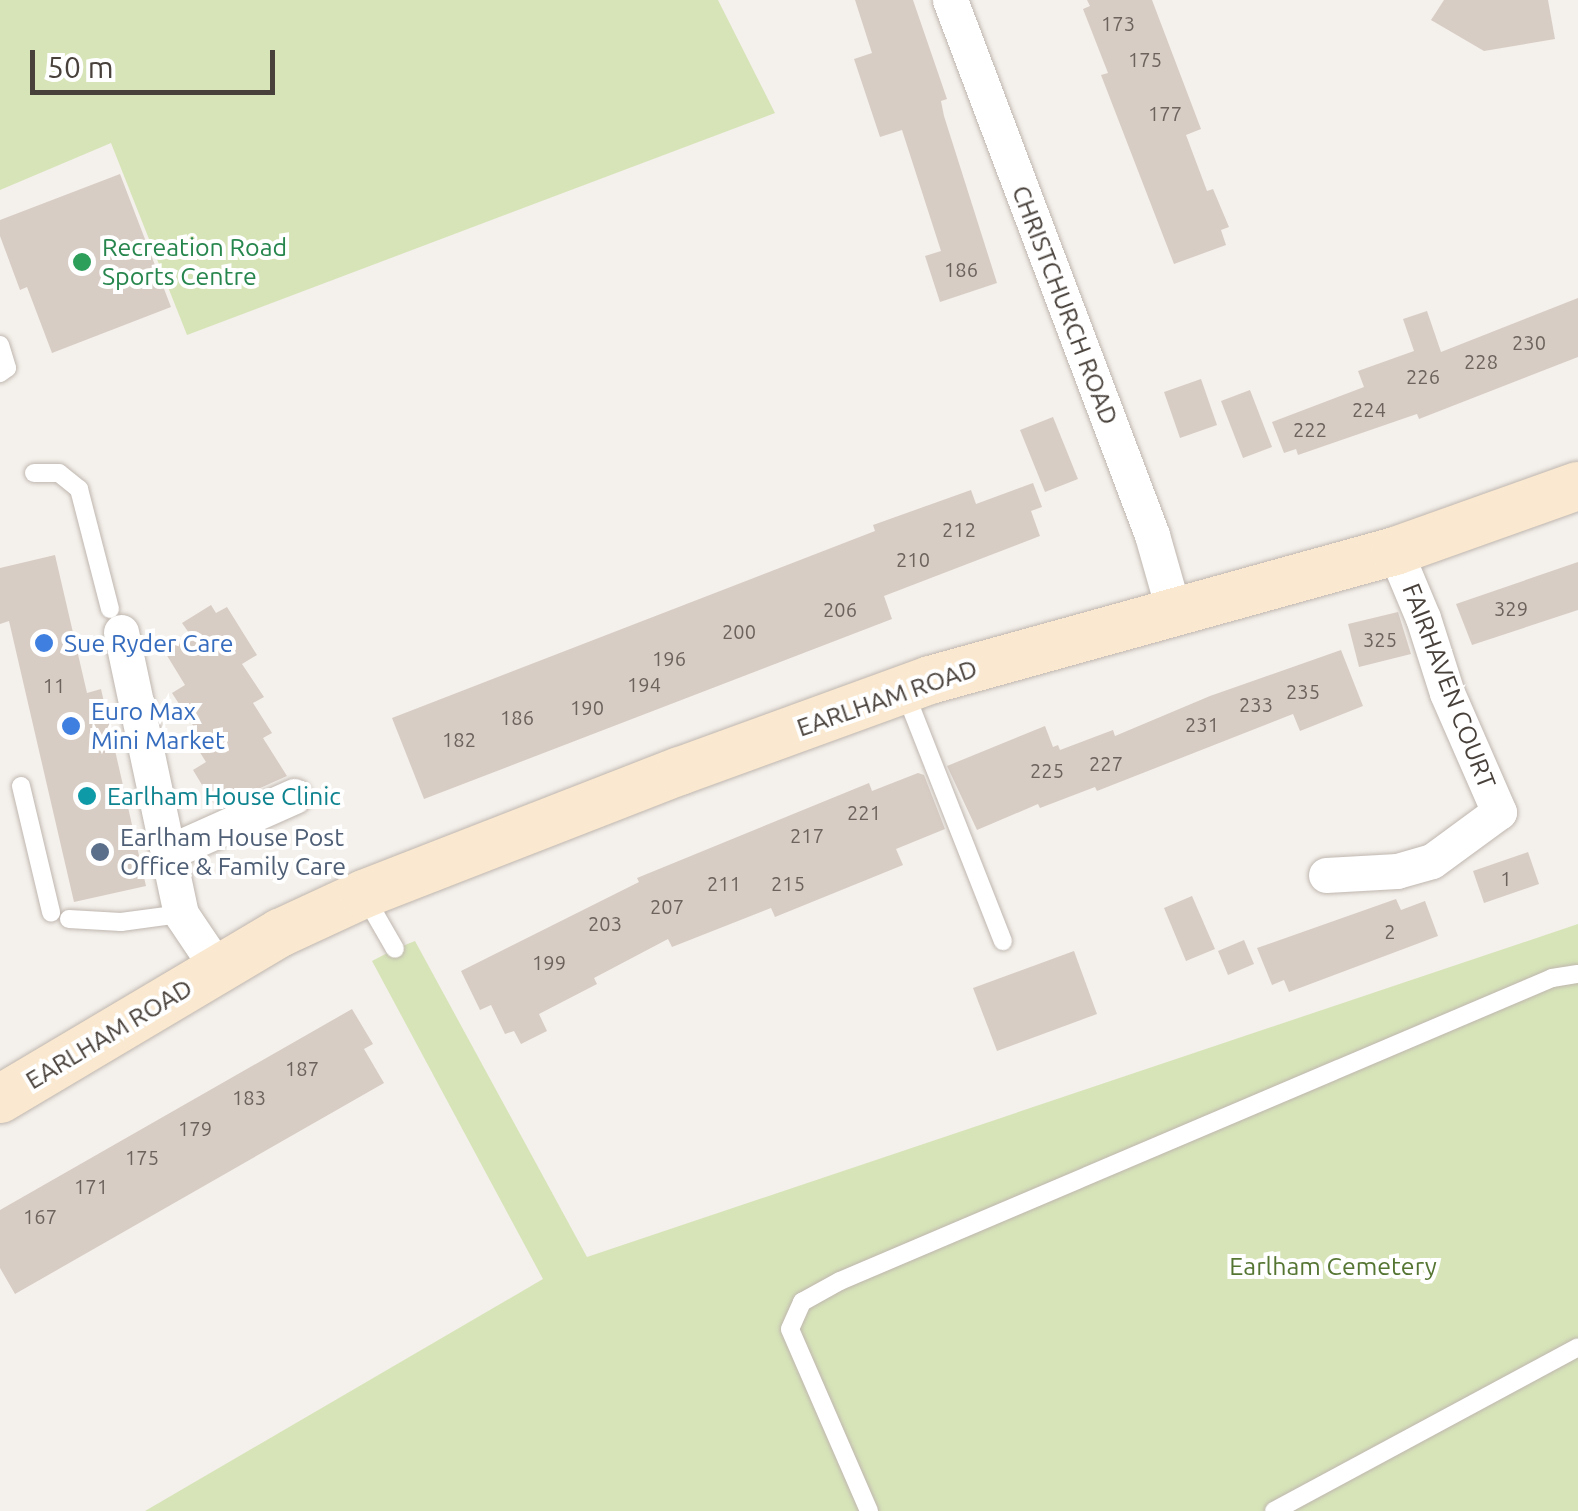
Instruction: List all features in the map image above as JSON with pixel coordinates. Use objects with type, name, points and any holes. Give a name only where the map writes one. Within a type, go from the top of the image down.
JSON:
[{"type":"main road","name":"EARLHAM ROAD","points":[[0,1100],[280,933],[364,894],[904,690],[1395,551],[1578,486]]},
{"type":"street","name":"CHRISTCHURCH ROAD","points":[[950,0],[1152,534],[1174,612]]},
{"type":"street","name":"FAIRHAVEN COURT","points":[[1326,876],[1397,871],[1432,861],[1498,812],[1447,693],[1423,618],[1395,551]]},
{"type":"street","name":"EARLHAM ROAD","points":[[115,621],[181,914],[218,969]]},
{"type":"street","points":[[169,852],[294,796]]},
{"type":"lane","points":[[0,345],[8,368],[0,373]]},
{"type":"lane","points":[[34,472],[59,473],[79,489],[115,621]]},
{"type":"lane","points":[[904,690],[1003,941]]},
{"type":"lane","points":[[21,786],[50,912]]},
{"type":"lane","points":[[364,894],[395,949]]},
{"type":"lane","points":[[69,919],[121,922],[181,914]]},
{"type":"lane","points":[[870,1511],[790,1330],[802,1302],[840,1281],[1552,978],[1578,974]]},
{"type":"lane","points":[[1274,1511],[1578,1347]]},
{"type":"green space","points":[[0,0],[718,0],[775,113],[187,335],[111,143],[0,190]]},
{"type":"green space","name":"Earlham Cemetery","points":[[1578,924],[1578,1511],[145,1511],[543,1279],[372,961],[395,949],[415,941],[587,1257]]},
{"type":"building","points":[[855,0],[913,0],[947,99],[941,101],[944,116],[997,283],[940,302],[925,256],[941,251],[902,130],[880,137],[854,59],[872,53]]},
{"type":"building","points":[[1087,0],[1152,0],[1201,129],[1186,135],[1207,191],[1213,189],[1229,227],[1221,230],[1226,245],[1174,264],[1101,75],[1108,73],[1083,9],[1090,6]]},
{"type":"building","points":[[1444,0],[1548,0],[1555,39],[1484,51],[1431,20]]},
{"type":"building","name":"Recreation Road Sports Centre","points":[[120,174],[171,307],[52,353],[27,287],[20,290],[0,236],[0,220]]},
{"type":"building","points":[[1578,298],[1578,357],[1419,419],[1417,414],[1298,455],[1296,449],[1284,453],[1272,422],[1364,387],[1358,371],[1414,351],[1403,319],[1427,311],[1441,352]]},
{"type":"building","points":[[1201,379],[1217,425],[1180,438],[1164,392]]},
{"type":"building","points":[[1250,390],[1272,447],[1243,458],[1221,401]]},
{"type":"building","points":[[1053,417],[1078,479],[1045,492],[1020,430]]},
{"type":"building","points":[[1033,483],[1042,507],[1031,511],[1040,536],[884,596],[892,619],[424,799],[392,718],[875,531],[873,525],[971,490],[976,504]]},
{"type":"building","points":[[55,555],[87,693],[101,689],[146,886],[74,902],[9,621],[0,624],[0,568]]},
{"type":"building","points":[[1578,562],[1578,610],[1472,645],[1456,604]]},
{"type":"building","points":[[211,605],[216,613],[227,607],[257,655],[242,664],[264,697],[253,703],[272,733],[263,738],[287,776],[216,808],[193,770],[206,762],[187,732],[194,727],[172,693],[185,685],[163,649],[189,633],[182,623]]},
{"type":"building","points":[[1398,612],[1411,654],[1359,667],[1348,624]]},
{"type":"building","points":[[1341,650],[1363,706],[1300,731],[1293,714],[1097,791],[1095,787],[1040,808],[1038,804],[977,830],[947,766],[1045,726],[1053,747],[1058,745],[1060,750],[1113,730],[1115,736],[1210,696]]},
{"type":"building","points":[[918,773],[924,775],[945,829],[896,849],[903,865],[775,917],[771,908],[672,947],[668,939],[594,978],[597,984],[539,1014],[547,1031],[521,1044],[514,1031],[505,1034],[491,1005],[480,1010],[461,971],[639,882],[637,878],[869,783],[872,791]]},
{"type":"building","points":[[1528,852],[1539,884],[1484,903],[1473,871]]},
{"type":"building","points":[[1192,896],[1215,949],[1186,961],[1164,908]]},
{"type":"building","points":[[1396,899],[1401,910],[1425,901],[1438,936],[1289,992],[1284,980],[1272,985],[1257,948]]},
{"type":"building","points":[[1244,940],[1254,964],[1228,975],[1218,951]]},
{"type":"building","points":[[1074,951],[1097,1014],[997,1051],[973,988]]},
{"type":"building","points":[[352,1009],[373,1044],[364,1049],[384,1083],[15,1294],[0,1268],[0,1210]]},
{"type":"place","name":"Recreation Road Sports Centre","points":[[82,262]]},
{"type":"place","name":"Sue Ryder Care","points":[[44,643]]},
{"type":"place","name":"Euro Max Mini Market","points":[[71,726]]},
{"type":"place","name":"Earlham House Clinic","points":[[87,796]]},
{"type":"place","name":"Earlham House Post Office & Family Care","points":[[100,852]]}]
